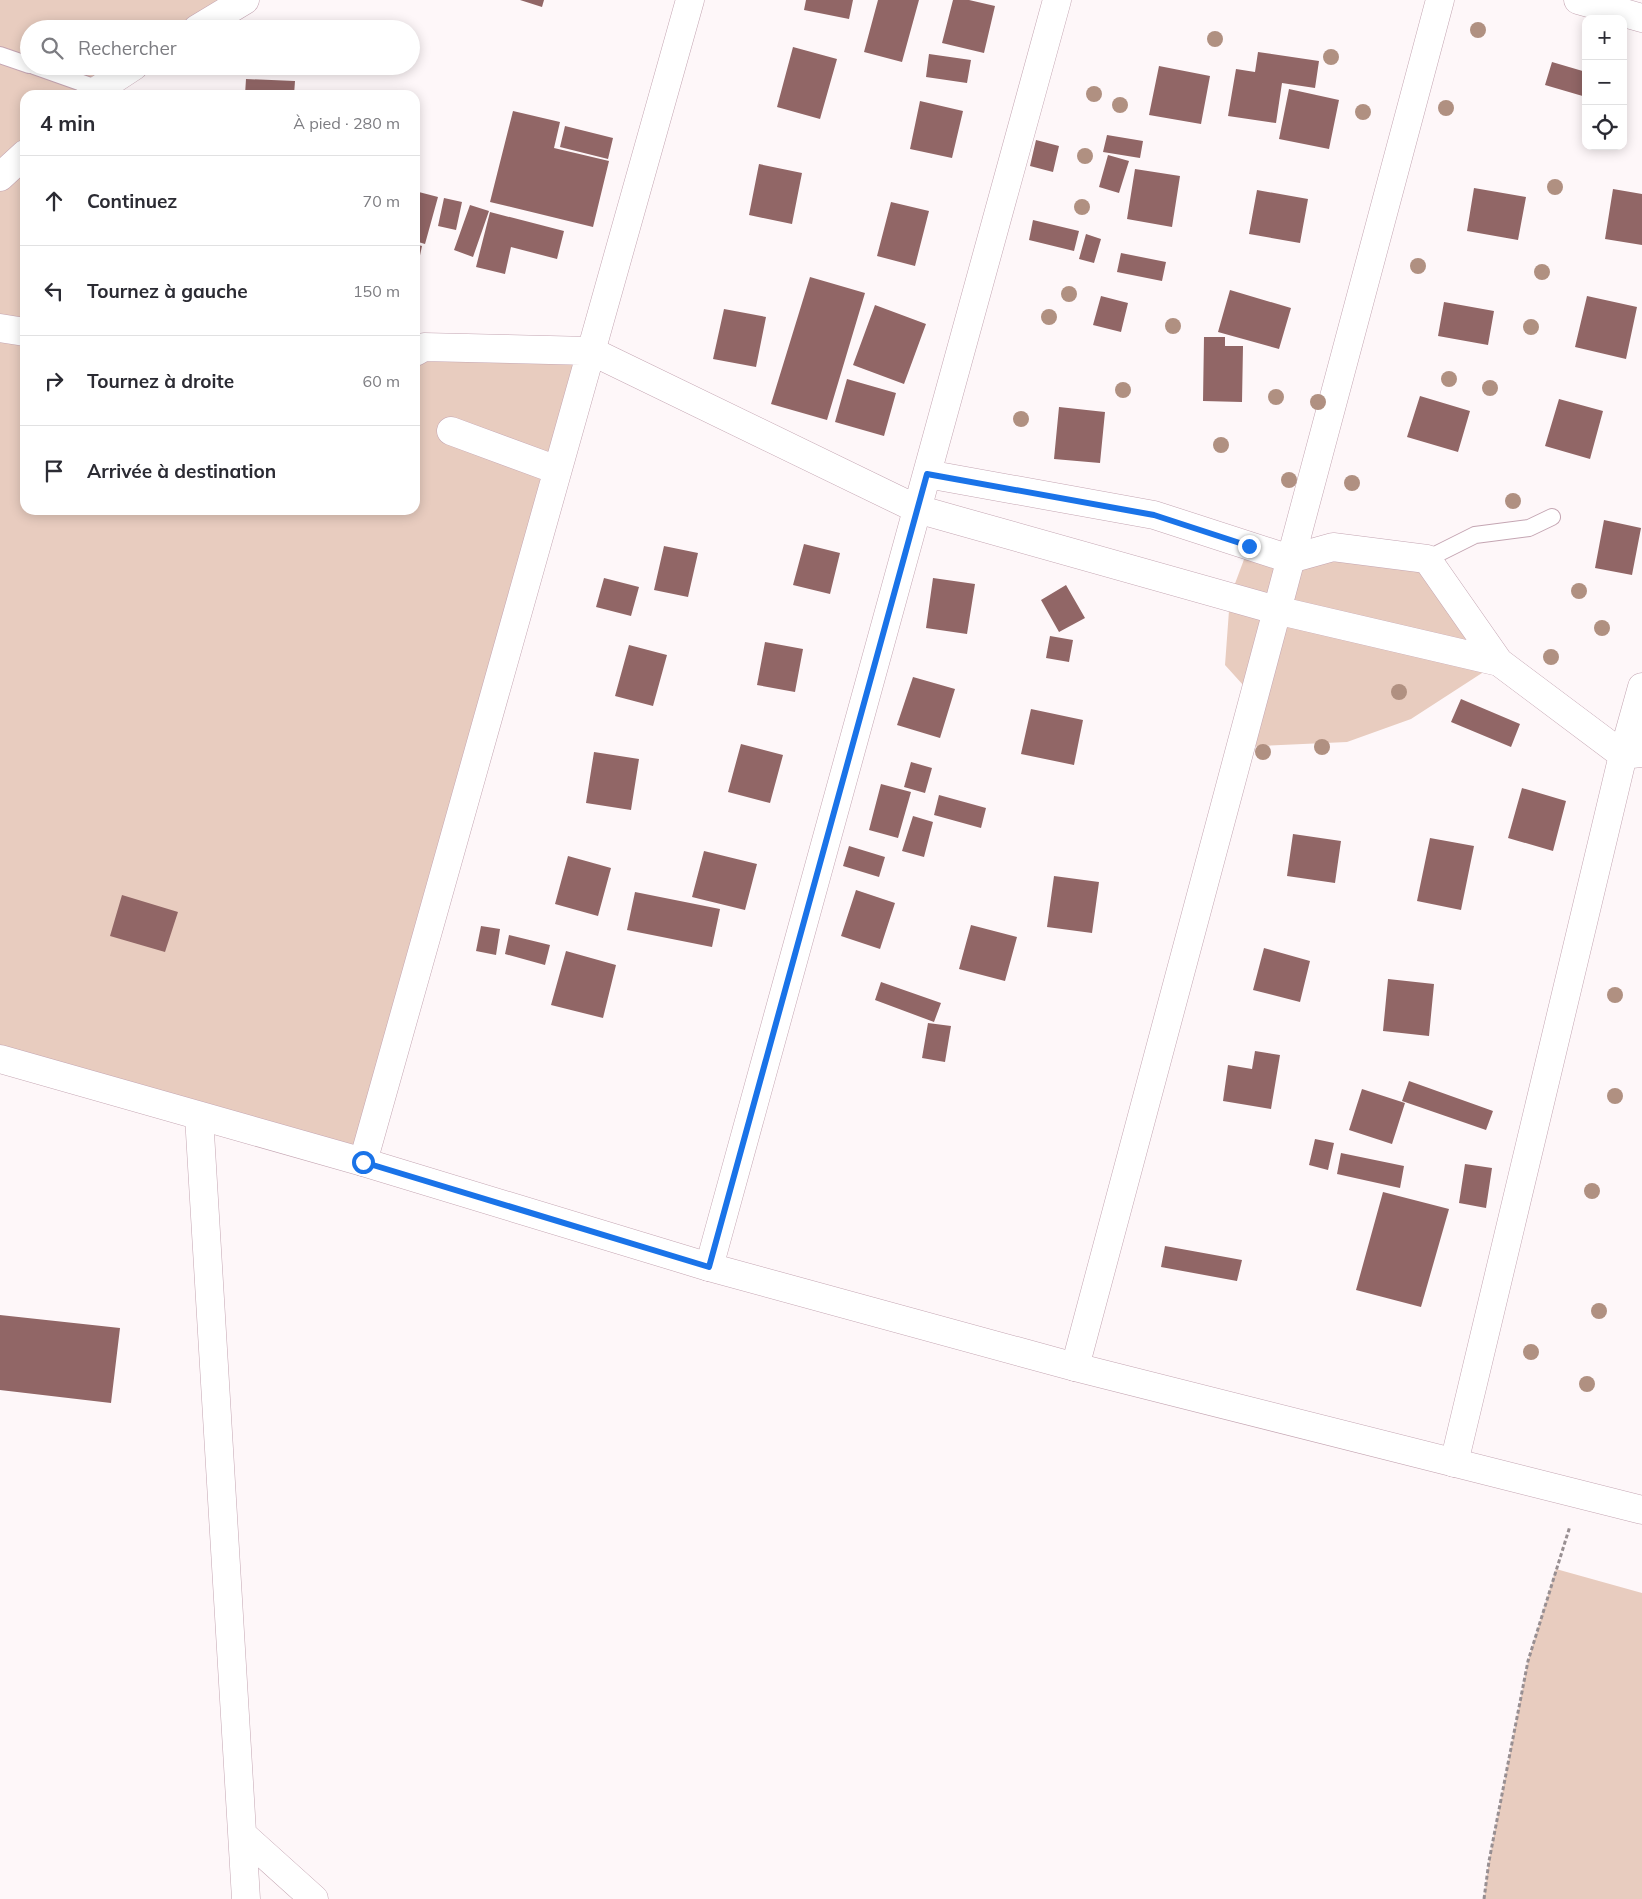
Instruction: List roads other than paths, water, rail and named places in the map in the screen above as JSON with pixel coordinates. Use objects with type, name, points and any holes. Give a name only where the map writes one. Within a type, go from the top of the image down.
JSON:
[{"type":"street","points":[[212,20],[245,0]]},
{"type":"street","points":[[363,1162],[690,0]]},
{"type":"street","points":[[709,1267],[1057,0]]},
{"type":"street","points":[[1075,1366],[1440,0]]},
{"type":"street","points":[[1578,0],[1642,18]]},
{"type":"street","points":[[105,90],[123,75]]},
{"type":"street","points":[[0,177],[20,159]]},
{"type":"street","points":[[0,328],[20,331]]},
{"type":"street","points":[[420,345],[591,351],[917,509],[1276,610],[1499,662]]},
{"type":"street","points":[[451,431],[557,470]]},
{"type":"street","points":[[927,474],[1154,515],[1290,559],[1333,547],[1427,559],[1499,662],[1632,754]]},
{"type":"street","points":[[1454,1462],[1632,754],[1642,687]]},
{"type":"street","points":[[0,1059],[363,1162],[709,1267],[1075,1366],[1642,1510]]},
{"type":"street","points":[[200,1116],[246,1899]]},
{"type":"street","points":[[242,1835],[314,1899]]},
{"type":"lane","points":[[0,55],[20,61]]},
{"type":"lane","points":[[56,75],[94,90]]},
{"type":"lane","points":[[1427,559],[1476,535],[1529,528],[1552,517]]}]
